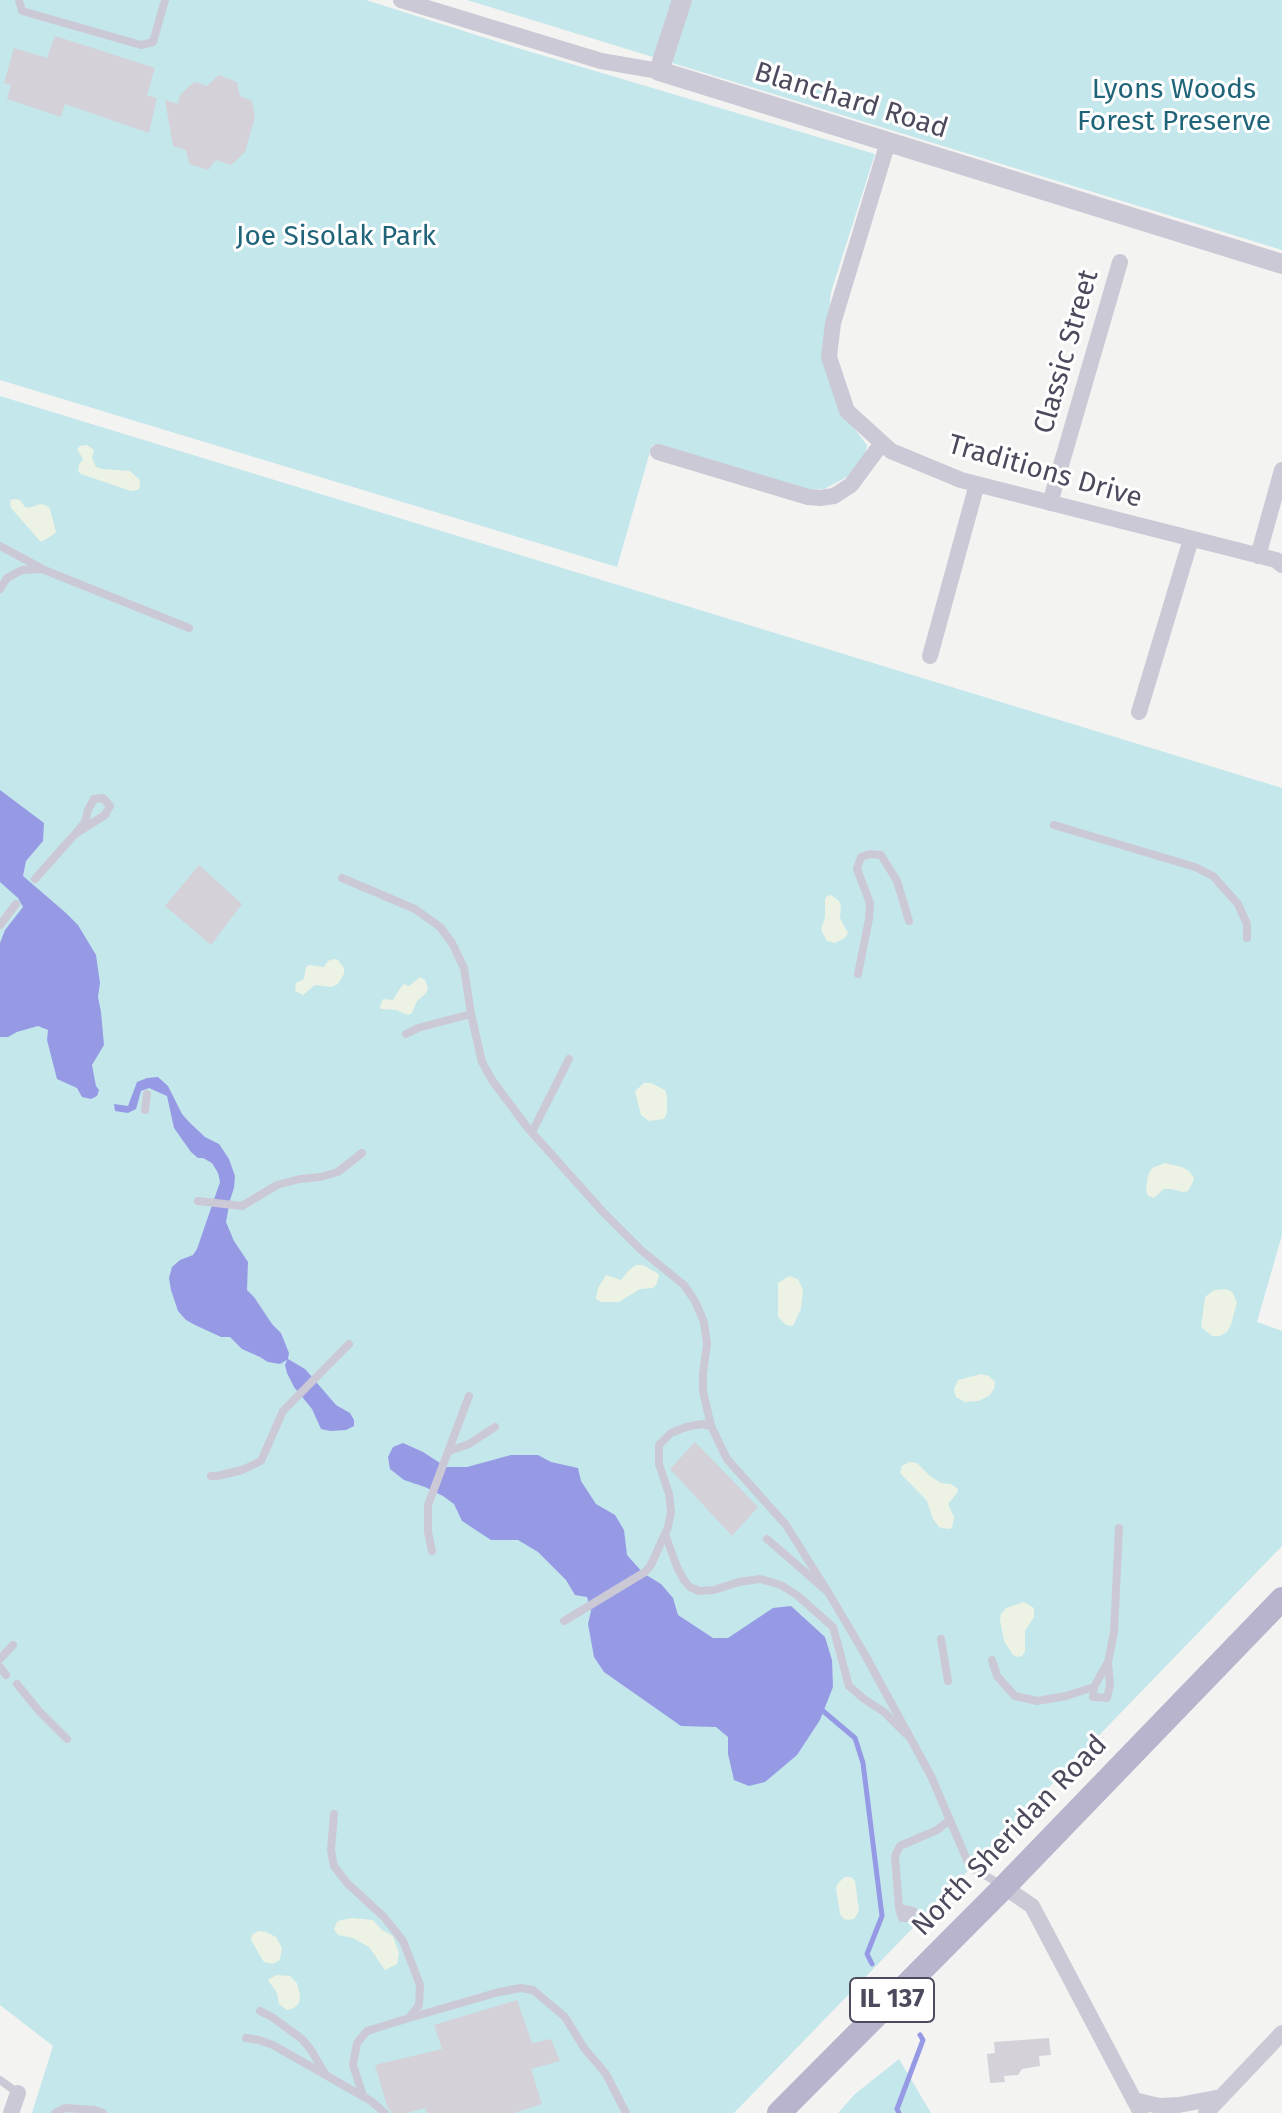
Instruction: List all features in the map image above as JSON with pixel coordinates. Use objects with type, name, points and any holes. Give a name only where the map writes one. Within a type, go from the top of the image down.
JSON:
[{"type":"main road","name":"North Sheridan Road","points":[[779,2113],[1004,1887],[1282,1599]]},
{"type":"street","name":"Blanchard Road","points":[[401,0],[601,61],[659,71],[1282,264]]},
{"type":"street","points":[[659,71],[682,0]]},
{"type":"street","name":"Traditions Drive","points":[[888,142],[833,323],[829,357],[847,411],[891,451],[961,480],[1276,560],[1282,565]]},
{"type":"street","name":"Classic Street","points":[[1050,503],[1120,262]]},
{"type":"street","points":[[658,452],[820,498],[834,496],[851,485],[882,443]]},
{"type":"street","points":[[1258,556],[1282,470]]},
{"type":"street","points":[[930,656],[977,484]]},
{"type":"street","points":[[1139,712],[1191,539]]},
{"type":"street","points":[[1004,1887],[1032,1906],[1137,2106],[1179,2105],[1221,2097]]},
{"type":"street","points":[[1206,2113],[1282,2033]]},
{"type":"street","points":[[11,2113],[18,2093]]},
{"type":"lane","points":[[19,0],[22,11],[141,45],[153,42],[165,0]]},
{"type":"lane","points":[[0,546],[42,569],[189,628]]},
{"type":"lane","points":[[0,589],[7,578],[22,570],[42,569]]},
{"type":"lane","points":[[35,879],[85,822],[94,799],[103,798],[110,806],[105,815],[75,834]]},
{"type":"lane","points":[[1054,825],[1195,867],[1213,876],[1238,904],[1247,924],[1247,938]]},
{"type":"lane","points":[[858,974],[870,903],[857,869],[861,857],[881,855],[897,881],[909,921]]},
{"type":"lane","points":[[342,878],[415,909],[440,927],[464,968],[482,1062],[507,1101],[603,1212],[641,1250],[684,1285],[695,1301],[704,1322],[707,1344],[703,1391],[711,1426],[727,1459],[786,1525],[828,1592],[931,1776],[970,1867],[1004,1887]]},
{"type":"lane","points":[[0,925],[16,904]]},
{"type":"lane","points":[[406,1034],[471,1014]]},
{"type":"lane","points":[[532,1132],[569,1059]]},
{"type":"lane","points":[[145,1110],[147,1094]]},
{"type":"lane","points":[[198,1201],[242,1206],[277,1185],[338,1172],[362,1153]]},
{"type":"lane","points":[[211,1476],[242,1470],[261,1461],[283,1411],[349,1344]]},
{"type":"lane","points":[[432,1551],[428,1505],[469,1396]]},
{"type":"lane","points":[[564,1621],[645,1572],[651,1565],[671,1512],[669,1494],[659,1464],[659,1445],[671,1433],[686,1427],[711,1426]]},
{"type":"lane","points":[[449,1451],[469,1444],[495,1427]]},
{"type":"lane","points":[[1108,1662],[1094,1687],[1093,1697],[1107,1698],[1110,1684],[1108,1662],[1114,1632],[1119,1528]]},
{"type":"lane","points":[[665,1534],[677,1567],[690,1587],[699,1591],[714,1590],[760,1579],[781,1585],[798,1596],[833,1627],[849,1686],[884,1712],[910,1737]]},
{"type":"lane","points":[[767,1539],[828,1592]]},
{"type":"lane","points":[[941,1639],[948,1681]]},
{"type":"lane","points":[[0,1659],[13,1645]]},
{"type":"lane","points":[[992,1660],[997,1676],[1015,1696],[1026,1699],[1037,1701],[1066,1696],[1094,1687]]},
{"type":"lane","points":[[0,1667],[6,1675]]},
{"type":"lane","points":[[17,1684],[67,1739]]},
{"type":"lane","points":[[334,1814],[331,1851],[334,1866],[403,1941],[420,1985],[419,2005],[409,2018]]},
{"type":"lane","points":[[899,1908],[895,1856],[900,1846],[937,1830],[950,1820]]},
{"type":"lane","points":[[363,2096],[353,2065],[357,2043],[367,2031],[521,1988],[533,1990],[565,2017],[584,2048],[606,2074],[625,2113]]},
{"type":"lane","points":[[420,1995],[429,2005],[439,2009]]},
{"type":"lane","points":[[260,2011],[302,2039],[325,2074]]},
{"type":"lane","points":[[246,2038],[273,2045],[363,2096],[385,2113]]},
{"type":"lane","points":[[0,2080],[18,2093]]},
{"type":"lane","points":[[55,2113],[65,2108],[103,2113]]},
{"type":"green space","name":"Joe Sisolak Park","points":[[0,0],[366,0],[875,154],[831,292],[825,364],[844,415],[867,445],[865,456],[847,477],[824,489],[803,490],[652,445],[617,567],[0,380]]},
{"type":"green space","name":"Lyons Woods Forest Preserve","points":[[467,0],[1282,0],[1282,250]]},
{"type":"green space","points":[[0,396],[1282,788],[1282,1235],[1257,1322],[1282,1331],[1282,1546],[734,2113],[32,2113],[53,2046],[0,2005]]},
{"type":"green space","points":[[899,2059],[931,2113],[838,2113],[855,2094]]},
{"type":"sand","points":[[87,445],[94,450],[92,458],[96,467],[130,471],[140,480],[138,490],[131,491],[81,474],[78,471],[83,459],[77,449]]},
{"type":"sand","points":[[16,499],[29,508],[46,505],[56,532],[40,541],[11,508],[10,500]]},
{"type":"sand","points":[[831,895],[839,901],[840,918],[848,933],[835,943],[827,941],[821,930],[825,899]]},
{"type":"sand","points":[[334,959],[344,968],[338,984],[332,987],[315,985],[303,995],[295,991],[296,983],[304,979],[306,967],[324,967]]},
{"type":"sand","points":[[420,977],[428,987],[412,1013],[408,1015],[381,1009],[383,999],[393,1000],[404,984],[409,986]]},
{"type":"sand","points":[[644,1083],[665,1090],[667,1113],[664,1119],[649,1121],[641,1115],[635,1091]]},
{"type":"sand","points":[[1165,1163],[1189,1171],[1194,1178],[1192,1184],[1188,1191],[1164,1189],[1154,1198],[1148,1196],[1148,1175],[1152,1168]]},
{"type":"sand","points":[[636,1265],[643,1265],[657,1273],[659,1276],[653,1288],[640,1289],[619,1302],[596,1299],[606,1275],[621,1280]]},
{"type":"sand","points":[[789,1276],[798,1279],[803,1290],[801,1309],[793,1326],[786,1325],[778,1317],[778,1283]]},
{"type":"sand","points":[[1214,1290],[1232,1292],[1237,1302],[1231,1325],[1227,1332],[1212,1336],[1201,1327],[1205,1297]]},
{"type":"sand","points":[[981,1374],[995,1382],[989,1396],[965,1402],[956,1397],[954,1389],[958,1380]]},
{"type":"sand","points":[[909,1462],[917,1463],[941,1483],[958,1489],[948,1504],[954,1517],[952,1528],[939,1527],[927,1501],[900,1473],[902,1466]]},
{"type":"sand","points":[[1024,1602],[1034,1608],[1034,1617],[1025,1631],[1025,1652],[1018,1657],[1013,1655],[1004,1641],[1000,1620],[1006,1608]]},
{"type":"sand","points":[[845,1877],[855,1881],[859,1911],[854,1919],[848,1920],[840,1914],[836,1888]]},
{"type":"sand","points":[[353,1918],[373,1920],[393,1936],[399,1953],[397,1964],[385,1970],[369,1947],[353,1938],[338,1935],[334,1929],[337,1922]]},
{"type":"sand","points":[[258,1931],[276,1937],[282,1948],[280,1960],[273,1964],[264,1962],[251,1940]]},
{"type":"sand","points":[[276,1975],[290,1976],[297,1983],[300,1995],[299,2003],[294,2008],[287,2010],[279,2004],[277,1993],[268,1980]]},
{"type":"water","points":[[0,790],[44,823],[43,841],[26,861],[23,876],[78,925],[96,955],[104,1045],[92,1065],[99,1090],[97,1096],[91,1099],[82,1097],[77,1088],[57,1079],[47,1040],[48,1030],[38,1026],[0,1037],[0,943],[5,930],[23,907],[18,898],[0,882]]},
{"type":"water","points":[[158,1077],[168,1086],[182,1114],[205,1137],[219,1144],[229,1159],[235,1176],[226,1222],[248,1262],[247,1290],[281,1333],[289,1353],[288,1359],[305,1369],[336,1405],[350,1413],[354,1426],[346,1430],[321,1429],[312,1409],[287,1373],[287,1360],[280,1364],[268,1362],[242,1349],[230,1337],[221,1337],[186,1320],[178,1311],[169,1278],[172,1267],[193,1255],[197,1249],[220,1182],[212,1163],[191,1152],[174,1128],[167,1096],[149,1088],[141,1091],[136,1109],[128,1113],[115,1111],[114,1104],[128,1106],[137,1082]]},
{"type":"water","points":[[403,1443],[446,1467],[467,1467],[511,1455],[538,1455],[551,1462],[578,1468],[581,1481],[596,1504],[615,1515],[624,1530],[627,1555],[673,1598],[678,1615],[713,1638],[728,1638],[773,1608],[791,1606],[825,1637],[832,1660],[833,1687],[820,1720],[797,1755],[765,1782],[749,1786],[734,1780],[728,1737],[716,1727],[681,1726],[604,1672],[594,1657],[587,1597],[575,1595],[566,1580],[538,1552],[518,1540],[491,1540],[462,1521],[454,1504],[443,1496],[404,1480],[390,1469],[388,1457],[393,1447]]},
{"type":"building","points":[[55,36],[155,68],[147,95],[157,98],[149,133],[65,104],[61,117],[7,99],[11,85],[4,83],[14,48],[47,58]]},
{"type":"building","points":[[219,75],[237,82],[240,96],[252,101],[255,117],[245,152],[231,165],[216,160],[208,170],[189,164],[186,150],[173,146],[165,100],[178,104],[180,95],[194,82],[207,86]]},
{"type":"building","points":[[199,865],[242,904],[211,945],[165,906]]},
{"type":"building","points":[[695,1442],[758,1507],[732,1536],[670,1469]]},
{"type":"building","points":[[517,2000],[532,2043],[551,2039],[560,2061],[531,2069],[542,2104],[514,2113],[427,2113],[425,2108],[392,2113],[375,2065],[442,2049],[434,2025]]},
{"type":"building","points":[[1049,2038],[1051,2055],[1039,2056],[1040,2066],[1022,2069],[1018,2075],[1004,2076],[1005,2082],[990,2083],[987,2054],[995,2053],[994,2042]]},
{"type":"waterway","points":[[823,1711],[855,1738],[863,1763],[882,1916],[867,1954],[872,1964]]},
{"type":"waterway","points":[[899,2113],[897,2109],[923,2040],[920,2035]]}]
